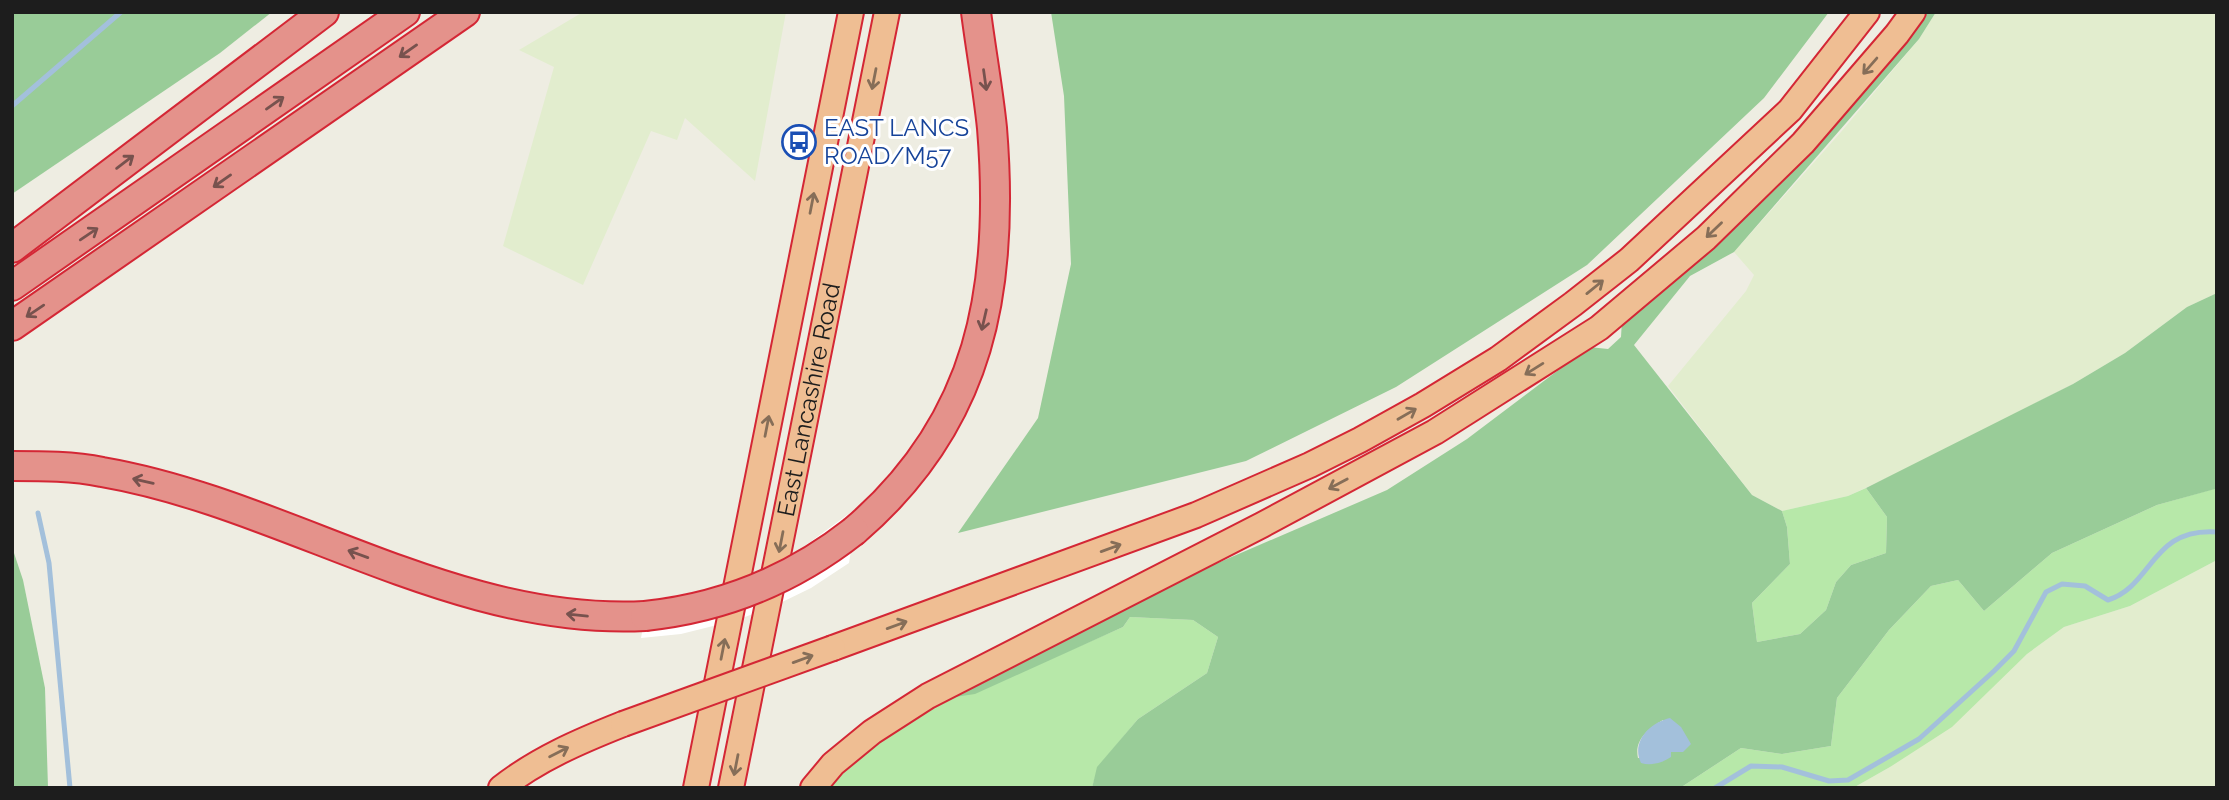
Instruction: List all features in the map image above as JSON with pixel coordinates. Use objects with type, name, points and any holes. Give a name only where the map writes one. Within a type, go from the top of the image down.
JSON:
[{"type":"highway","points":[[12,248],[324,12]]},
{"type":"highway","points":[[12,286],[405,12]]},
{"type":"highway","points":[[12,326],[464,12]]},
{"type":"highway","name":"East Lancashire Road","points":[[696,788],[851,12]]},
{"type":"highway","name":"East Lancashire Road","points":[[731,788],[887,12]]},
{"type":"highway","points":[[12,466],[52,466],[102,472],[154,484],[226,505],[433,582],[509,603],[583,616],[645,616],[694,608],[750,592],[799,569],[854,531],[897,490],[939,433],[965,381],[986,313],[995,253],[992,126],[976,12]]},
{"type":"highway","points":[[501,788],[546,758],[623,724],[1196,515],[1310,465],[1423,405],[1498,359],[1629,260],[1790,110],[1867,12]]},
{"type":"highway","points":[[813,788],[833,764],[872,732],[928,696],[1262,525],[1435,432],[1599,328],[1706,238],[1802,143],[1913,12]]},
{"type":"green space","points":[[12,12],[272,12],[220,53],[12,194]]},
{"type":"green space","points":[[583,12],[786,12],[755,181],[685,118],[677,140],[651,131],[583,285],[503,246],[554,67],[519,50]]},
{"type":"green space","points":[[1051,12],[1829,12],[1764,98],[1587,265],[1396,387],[1246,461],[958,533],[1038,418],[1071,264],[1064,96]]},
{"type":"green space","points":[[1920,12],[1936,12],[1919,39],[1734,252],[1690,276],[1634,345],[1752,495],[1782,511],[1787,527],[1790,564],[1752,603],[1757,642],[1800,634],[1826,610],[1836,582],[1851,565],[1886,553],[1887,517],[1866,488],[2073,384],[2125,353],[2187,307],[2217,293],[2215,489],[2157,505],[2052,553],[1984,611],[1958,580],[1931,586],[1889,630],[1837,698],[1831,746],[1782,754],[1741,748],[1680,788],[1092,788],[1097,767],[1138,719],[1207,673],[1218,637],[1193,620],[1130,617],[1123,627],[975,694],[948,698],[1190,575],[1387,490],[1467,439],[1589,347],[1608,349],[1621,337],[1622,320]],"holes":[[[1663,720],[1679,752],[1638,758],[1637,752],[1643,736]]]},
{"type":"green space","points":[[1936,12],[2217,12],[2217,293],[2187,307],[2125,353],[2073,384],[1923,461],[1848,496],[1782,511],[1752,495],[1668,386],[1746,291],[1754,275],[1734,252],[1841,132],[1919,39]]},
{"type":"green space","points":[[1866,488],[1887,517],[1886,553],[1851,565],[1836,582],[1826,610],[1800,634],[1757,642],[1752,603],[1790,564],[1787,527],[1782,511],[1848,496]]},
{"type":"green space","points":[[2217,488],[2217,560],[2130,606],[2064,627],[2027,654],[1952,727],[1853,788],[1680,788],[1741,748],[1782,754],[1831,746],[1837,698],[1889,630],[1931,586],[1958,580],[1984,611],[2052,553],[2157,505]]},
{"type":"green space","points":[[12,547],[23,580],[45,688],[48,788],[12,788]]},
{"type":"green space","points":[[2217,560],[2217,788],[1853,788],[1890,767],[2027,654],[2064,627],[2130,606]]},
{"type":"green space","points":[[1130,617],[1193,620],[1218,637],[1207,673],[1138,719],[1098,767],[1092,788],[825,788],[902,724],[948,698],[1055,657],[1123,627]]},
{"type":"water","points":[[1670,718],[1681,727],[1691,744],[1683,752],[1671,752],[1671,757],[1660,762],[1641,763],[1638,748],[1644,734],[1655,724]]},
{"type":"pier","points":[[858,507],[849,563],[811,588],[737,620],[681,634],[641,638],[648,600],[701,591],[754,573],[798,551]]},
{"type":"waterway","points":[[12,106],[121,12]]},
{"type":"waterway","points":[[38,513],[49,563],[70,788]]},
{"type":"waterway","points":[[1715,788],[1751,766],[1782,767],[1829,781],[1848,780],[1919,739],[1994,671],[2014,651],[2046,592],[2062,584],[2085,586],[2108,600],[2135,583],[2165,548],[2178,539],[2195,533],[2217,532]]},
{"type":"place","name":"EAST LANCS ROAD/M57","points":[[799,142]]}]
